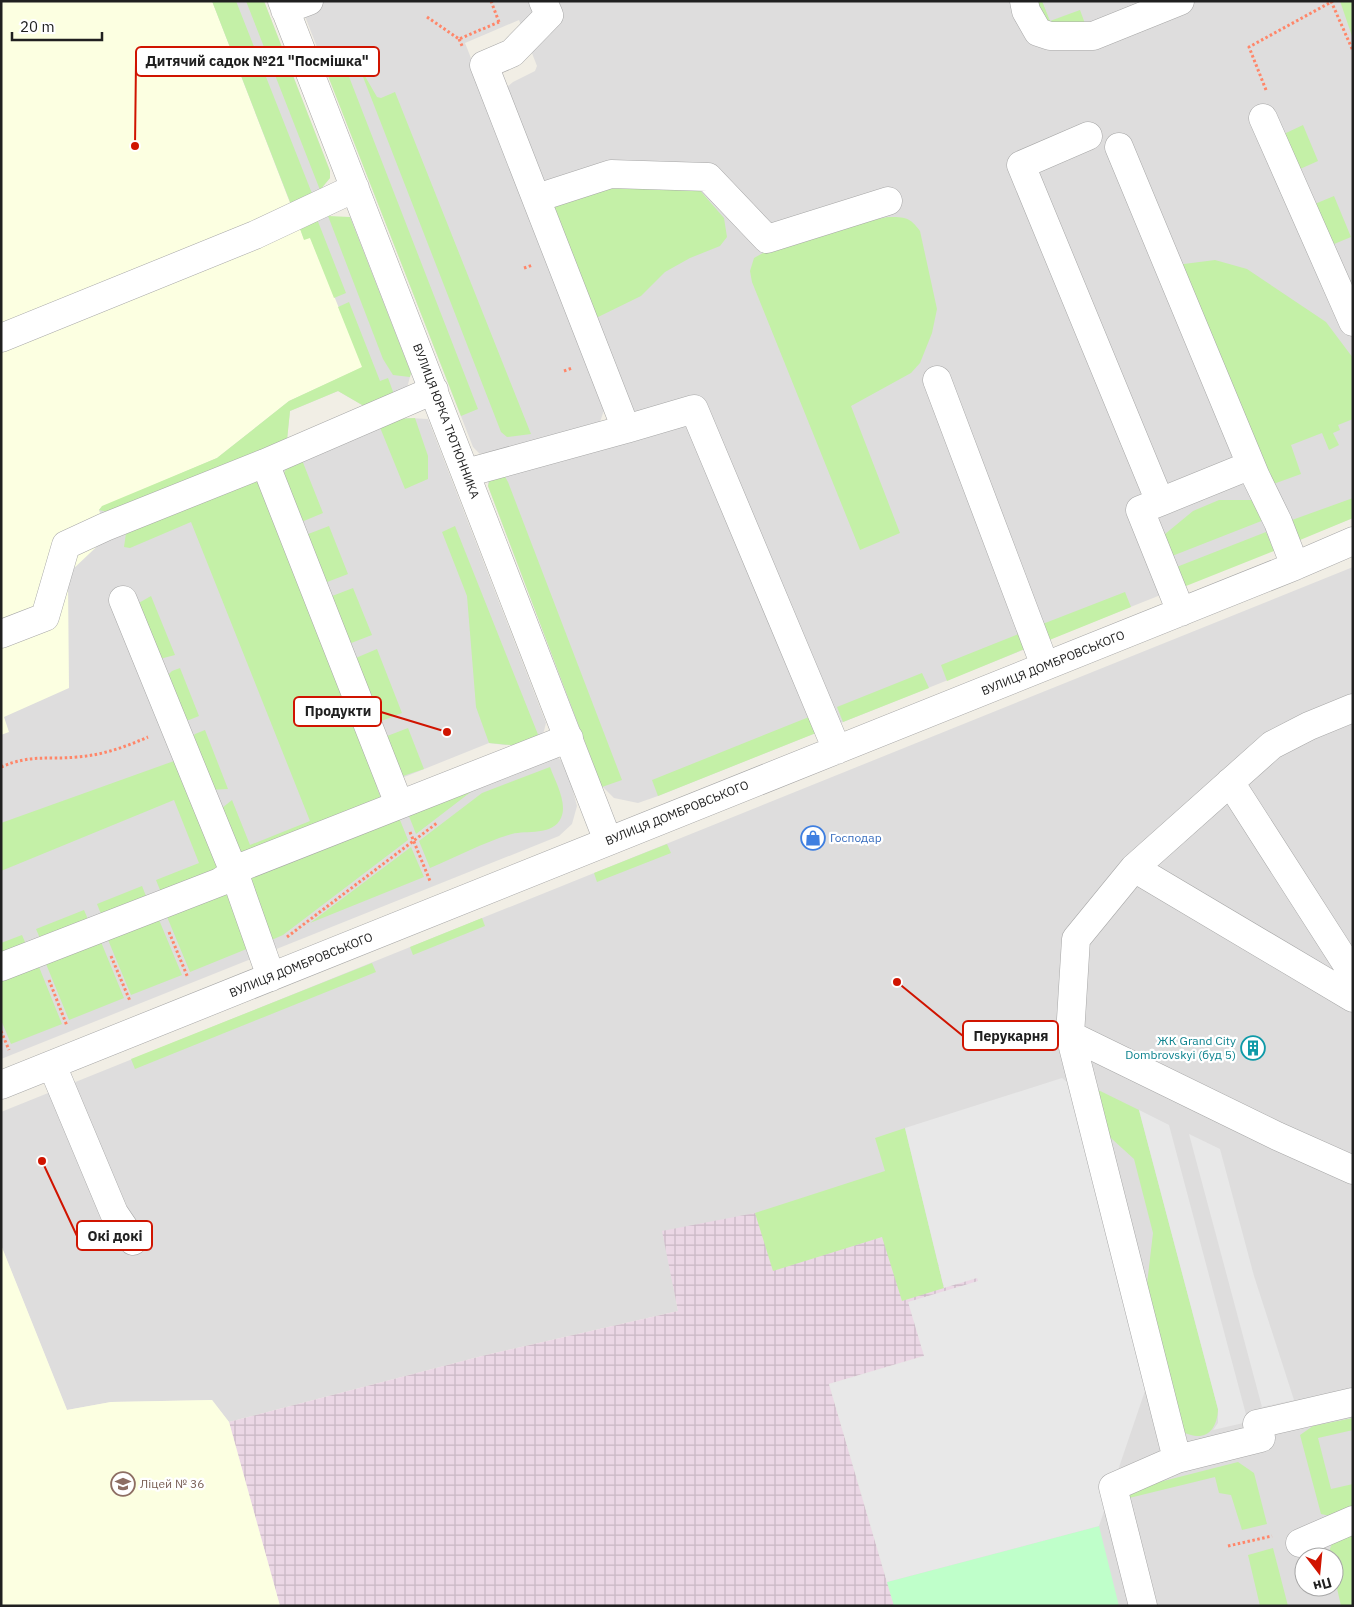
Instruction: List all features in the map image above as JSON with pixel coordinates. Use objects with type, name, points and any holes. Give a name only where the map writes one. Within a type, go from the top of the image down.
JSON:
[{"type":"street","points":[[1024,1],[1026,11],[1038,32],[1050,36],[1093,36],[1180,1]]},
{"type":"street","points":[[544,2],[548,15],[512,53],[484,65],[626,429]]},
{"type":"street","name":"ВУЛИЦЯ ЮРКА ТЮТЮННИКА","points":[[292,4],[355,188],[608,841]]},
{"type":"street","points":[[1264,118],[1353,322]]},
{"type":"street","points":[[1088,136],[1021,165],[1160,502]]},
{"type":"street","points":[[1119,147],[1295,566]]},
{"type":"street","points":[[537,198],[611,174],[708,177],[767,239],[888,200]]},
{"type":"street","points":[[1,338],[255,236],[355,188]]},
{"type":"street","points":[[937,380],[1045,666]]},
{"type":"street","points":[[1,634],[45,617],[66,546],[105,527],[265,463],[434,390]]},
{"type":"street","points":[[466,473],[694,409],[837,750]]},
{"type":"street","points":[[265,463],[399,804]]},
{"type":"street","points":[[1181,612],[1140,510],[1251,465]]},
{"type":"street","name":"ВУЛИЦЯ ДОМБРОВСЬКОГО","points":[[1,1085],[1181,612],[1353,541]]},
{"type":"street","points":[[123,600],[234,872],[271,977]]},
{"type":"street","points":[[1177,1459],[1070,1035],[1076,939],[1134,868],[1272,745],[1309,726],[1353,708]]},
{"type":"street","points":[[1,967],[220,882],[234,872],[399,804],[569,738]]},
{"type":"street","points":[[1230,782],[1353,974]]},
{"type":"street","points":[[1134,868],[1353,998]]},
{"type":"street","points":[[1070,1035],[1278,1136],[1353,1170]]},
{"type":"street","points":[[52,1065],[114,1213],[133,1241]]},
{"type":"street","points":[[1143,1606],[1113,1487],[1177,1459],[1353,1402]]},
{"type":"street","points":[[1290,1539],[1353,1520]]},
{"type":"path","points":[[491,1],[499,22]]},
{"type":"path","points":[[1264,118],[1270,101],[1249,46],[1332,1],[1353,51]]},
{"type":"path","points":[[427,18],[459,39],[544,2]]},
{"type":"path","points":[[1,767],[20,760],[36,757],[77,758],[112,752],[176,727]]},
{"type":"path","points":[[399,804],[430,881]]},
{"type":"path","points":[[283,940],[444,818]]},
{"type":"path","points":[[1,1031],[9,1050]]},
{"type":"path","points":[[1228,1546],[1290,1539]]},
{"type":"shaded area","points":[[1,1],[264,1],[330,171],[330,178],[320,190],[321,217],[350,217],[411,373],[407,388],[369,409],[338,391],[290,411],[287,440],[371,428],[408,418],[428,419],[546,723],[544,731],[536,741],[505,745],[489,743],[377,788],[389,818],[557,757],[561,760],[570,780],[577,806],[572,824],[559,836],[1,1059]]},
{"type":"shaded area","points":[[1,1],[212,1],[304,239],[310,237],[363,367],[289,401],[217,458],[102,507],[99,510],[108,536],[72,570],[68,583],[69,688],[4,717],[9,732],[1,735]]},
{"type":"shaded area","points":[[299,1],[1353,1],[1353,518],[658,796],[638,803],[614,798],[601,785],[488,486],[488,481],[631,440],[507,87],[535,71],[537,66],[519,20],[465,43],[607,401],[600,422],[573,434],[480,454],[473,447]]},
{"type":"shaded area","points":[[1353,567],[1353,1606],[894,1606],[829,1384],[924,1356],[978,1281],[882,1237],[773,1271],[663,1231],[678,1311],[486,1355],[229,1422],[212,1400],[111,1402],[67,1410],[1,1245],[1,1112]]},
{"type":"shaded area","points":[[1062,1078],[1076,1089],[1148,1382],[1099,1526],[887,1582],[829,1384],[924,1356],[908,1302],[978,1281],[977,1278],[944,1288],[905,1128]]},
{"type":"shaded area","points":[[1139,1110],[1169,1125],[1248,1422],[1213,1430],[1218,1423],[1218,1409]]},
{"type":"shaded area","points":[[1189,1134],[1220,1149],[1254,1276],[1294,1400],[1262,1407]]},
{"type":"shaded area","points":[[755,1213],[774,1270],[882,1237],[977,1277],[978,1281],[924,1356],[829,1384],[894,1606],[280,1606],[229,1422],[486,1355],[678,1311],[662,1231]]},
{"type":"shaded area","name":"Ліцей № 36","points":[[1,1245],[67,1410],[111,1402],[212,1400],[229,1422],[280,1606],[1,1606]]},
{"type":"green space","points":[[212,1],[236,1],[313,196],[292,207]]},
{"type":"green space","points":[[246,1],[264,1],[330,171],[330,178],[320,190]]},
{"type":"green space","points":[[1031,1],[1042,1],[1050,21],[1080,10],[1087,29],[1051,28]]},
{"type":"green space","points":[[1340,1],[1353,1],[1353,39]]},
{"type":"green space","points":[[339,51],[478,409],[461,416],[321,58]]},
{"type":"green space","points":[[358,64],[377,97],[381,98],[395,92],[531,434],[507,437],[501,432]]},
{"type":"green space","points":[[1303,125],[1318,161],[1291,173],[1280,144],[1286,133]]},
{"type":"green space","points":[[605,182],[697,187],[724,218],[727,237],[720,246],[690,258],[665,272],[641,296],[594,319],[548,203]]},
{"type":"green space","points":[[1334,196],[1351,237],[1327,247],[1310,206]]},
{"type":"green space","points":[[328,216],[350,217],[411,373],[410,377],[393,375],[383,359]]},
{"type":"green space","points":[[888,217],[910,220],[920,231],[937,309],[932,333],[920,363],[911,373],[851,406],[900,533],[860,550],[752,282],[750,271],[754,258],[787,242],[803,236]]},
{"type":"green space","points":[[317,219],[346,293],[334,298],[310,238],[304,240],[299,226]]},
{"type":"green space","points":[[1215,260],[1247,269],[1326,322],[1353,358],[1353,419],[1338,425],[1340,430],[1333,433],[1339,445],[1329,450],[1322,433],[1291,445],[1301,474],[1268,486],[1176,265]]},
{"type":"green space","points":[[349,302],[380,381],[388,378],[395,397],[369,409],[338,391],[290,411],[287,440],[112,513],[99,510],[102,506],[217,458],[289,401],[362,367],[338,307]]},
{"type":"green space","points":[[415,418],[428,456],[428,479],[405,489],[379,425],[395,419]]},
{"type":"green space","points":[[302,460],[323,513],[299,523],[283,475],[287,467]]},
{"type":"green space","points":[[504,475],[622,780],[602,787],[488,486],[490,479]]},
{"type":"green space","points":[[250,477],[258,481],[382,786],[377,788],[382,801],[242,855],[217,812],[232,800],[250,845],[310,821],[191,522],[130,548],[124,547],[127,526]]},
{"type":"green space","points":[[1353,498],[1353,518],[1300,540],[1292,520]]},
{"type":"green space","points":[[1219,500],[1254,500],[1264,520],[1167,558],[1159,539],[1193,511]]},
{"type":"green space","points":[[329,526],[348,574],[322,584],[303,536]]},
{"type":"green space","points":[[455,526],[539,737],[522,746],[489,743],[476,707],[467,596],[442,532]]},
{"type":"green space","points":[[1266,532],[1274,551],[1181,588],[1174,568]]},
{"type":"green space","points":[[353,588],[372,635],[346,645],[327,598]]},
{"type":"green space","points":[[1125,592],[1131,607],[1047,641],[1040,625]]},
{"type":"green space","points":[[151,596],[175,655],[156,660],[137,604]]},
{"type":"green space","points":[[1021,633],[1027,648],[947,681],[941,665]]},
{"type":"green space","points":[[377,649],[402,713],[376,723],[351,660]]},
{"type":"green space","points":[[180,668],[199,716],[189,720],[180,719],[164,679],[172,671]]},
{"type":"green space","points":[[922,673],[929,688],[843,722],[837,707]]},
{"type":"green space","points":[[814,715],[821,731],[658,796],[652,780]]},
{"type":"green space","points":[[408,728],[424,769],[397,778],[382,738]]},
{"type":"green space","points":[[205,730],[228,789],[208,790],[189,742],[195,734]]},
{"type":"green space","points":[[174,761],[219,869],[162,895],[156,880],[199,863],[174,800],[1,871],[1,823]]},
{"type":"green space","points":[[550,767],[560,792],[563,806],[561,818],[557,824],[546,830],[502,837],[430,868],[419,841],[482,793]]},
{"type":"green space","points":[[489,778],[416,834],[407,811]]},
{"type":"green space","points":[[398,815],[408,840],[283,935],[267,942],[250,877]]},
{"type":"green space","points":[[667,844],[671,853],[597,882],[594,873]]},
{"type":"green space","points":[[411,847],[424,877],[310,923]]},
{"type":"green space","points":[[142,886],[148,901],[103,919],[97,904]]},
{"type":"green space","points":[[227,890],[254,946],[190,972],[165,912]]},
{"type":"green space","points":[[84,910],[90,924],[42,943],[36,929]]},
{"type":"green space","points":[[157,915],[182,975],[131,995],[106,935]]},
{"type":"green space","points":[[482,918],[485,926],[413,955],[410,947]]},
{"type":"green space","points":[[22,935],[28,949],[1,960],[1,943]]},
{"type":"green space","points":[[99,937],[124,998],[69,1020],[44,959]]},
{"type":"green space","points":[[37,962],[62,1024],[11,1044],[1,1020],[1,975]]},
{"type":"green space","points":[[372,963],[376,972],[135,1069],[131,1059]]},
{"type":"green space","points":[[1090,1086],[1139,1110],[1218,1409],[1212,1430],[1202,1436],[1181,1431],[1145,1301],[1153,1233],[1134,1159],[1101,1129]]},
{"type":"green space","points":[[905,1128],[944,1288],[902,1301],[882,1237],[773,1271],[755,1213],[885,1171],[875,1138]]},
{"type":"green space","points":[[1353,1418],[1353,1430],[1318,1438],[1331,1489],[1353,1484],[1353,1506],[1330,1516],[1321,1514],[1300,1435],[1313,1426]]},
{"type":"green space","points":[[1238,1462],[1254,1473],[1267,1524],[1242,1530],[1231,1495],[1219,1493],[1215,1477],[1125,1499],[1128,1490]]},
{"type":"green space","points":[[1099,1526],[1119,1606],[894,1606],[887,1582]]},
{"type":"green space","points":[[1353,1534],[1353,1606],[1341,1606],[1339,1597],[1344,1597],[1344,1547],[1331,1547],[1332,1543]]},
{"type":"green space","points":[[1273,1548],[1288,1606],[1260,1606],[1248,1555]]},
{"type":"place","name":"Дитячий садок №21 \"Посмішка\"","points":[[135,146]]},
{"type":"place","name":"Продукти","points":[[447,732]]},
{"type":"place","name":"Господар","points":[[813,838]]},
{"type":"place","name":"Перукарня","points":[[897,982]]},
{"type":"place","name":"ЖК Grand City Dombrovskyi (буд 5)","points":[[1253,1048]]},
{"type":"place","name":"Окі докі","points":[[42,1161]]},
{"type":"place","name":"Ліцей № 36","points":[[123,1484]]}]
